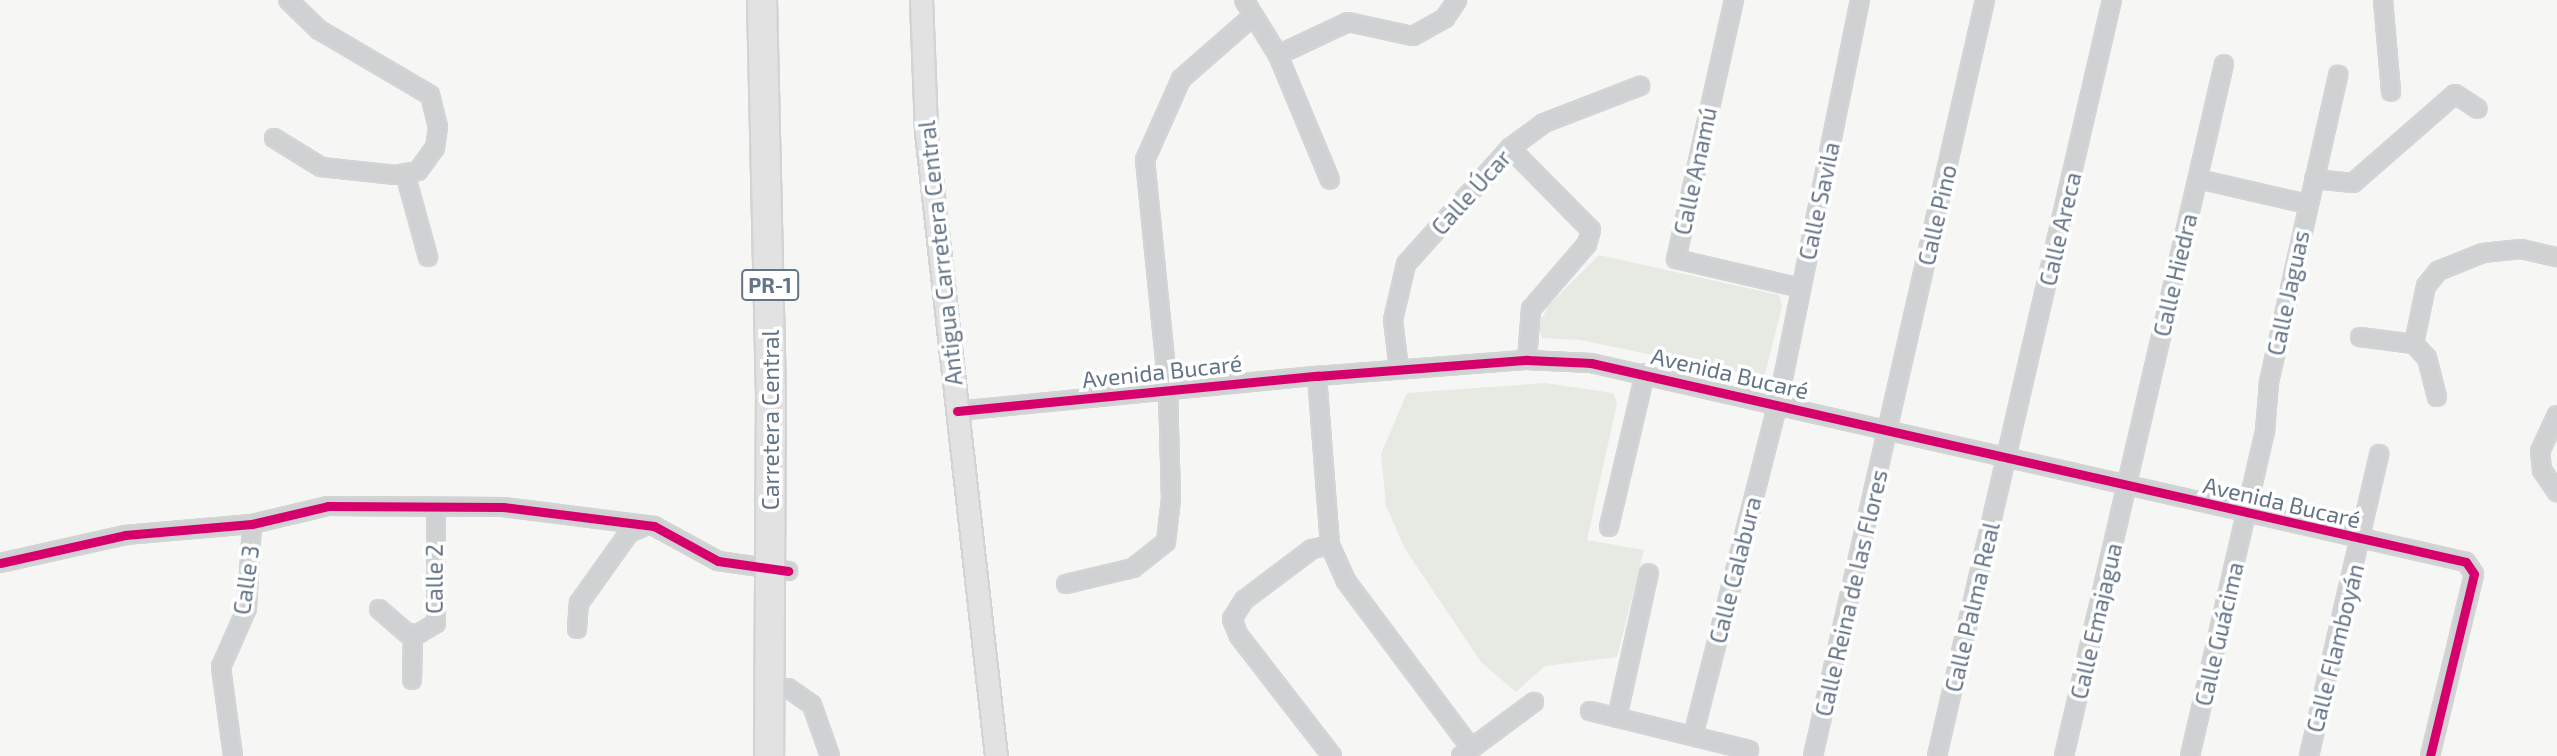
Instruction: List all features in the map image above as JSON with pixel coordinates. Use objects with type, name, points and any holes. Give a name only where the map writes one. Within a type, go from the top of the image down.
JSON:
[{"type":"highway","name":"Carretera Central","points":[[762,0],[780,571],[788,688],[787,756]]},
{"type":"highway","name":"Carretera Central","points":[[769,756],[780,571],[782,0]]},
{"type":"street","points":[[274,138],[321,167],[405,173],[418,171],[435,148],[438,127],[430,95],[319,30],[288,0]]},
{"type":"street","name":"Antigua Carretera Central","points":[[921,0],[926,132],[996,756]]},
{"type":"street","points":[[1244,0],[1278,55],[1330,180]]},
{"type":"street","points":[[1278,55],[1348,22],[1413,36],[1445,18],[1457,0]]},
{"type":"street","name":"Calle Anamú","points":[[1734,0],[1676,259],[1801,288]]},
{"type":"street","name":"Calle Savila","points":[[1778,403],[1860,0]]},
{"type":"street","name":"Calle Pino","points":[[1888,431],[1985,0]]},
{"type":"street","name":"Calle Areca","points":[[2007,458],[2112,0]]},
{"type":"street","points":[[2383,0],[2391,92]]},
{"type":"street","points":[[1066,584],[1133,568],[1166,542],[1171,499],[1168,390],[1145,160],[1181,79],[1253,16]]},
{"type":"street","name":"Calle Hiedra","points":[[2127,485],[2224,64]]},
{"type":"street","name":"Calle Jaguas","points":[[2248,512],[2307,204],[2338,75]]},
{"type":"street","name":"Calle Úcar","points":[[1399,369],[1393,320],[1406,264],[1510,148],[1544,123],[1640,86]]},
{"type":"street","points":[[2314,179],[2353,183],[2455,94],[2478,109]]},
{"type":"street","points":[[1510,148],[1591,230],[1587,244],[1531,309],[1527,360]]},
{"type":"street","points":[[405,173],[428,257]]},
{"type":"street","points":[[2198,179],[2307,204]]},
{"type":"street","points":[[2414,344],[2426,286],[2438,271],[2483,253],[2521,249],[2557,257]]},
{"type":"street","points":[[2360,337],[2414,344],[2427,358],[2437,397]]},
{"type":"street","name":"Avenida Bucaré","points":[[957,411],[1318,376],[1527,360],[1645,373],[2248,512],[2361,541],[2466,562],[2474,575],[2430,756]]},
{"type":"street","points":[[1609,527],[1645,373]]},
{"type":"street","points":[[1318,376],[1330,545],[1346,581],[1466,752],[1534,702]]},
{"type":"street","name":"Calle Calabura","points":[[1693,736],[1778,403]]},
{"type":"street","points":[[2557,415],[2540,451],[2542,470],[2557,492]]},
{"type":"street","name":"Calle Reina de las Flores","points":[[1813,756],[1888,431]]},
{"type":"street","name":"Calle Flamboyán","points":[[2309,756],[2361,541],[2379,454]]},
{"type":"street","name":"Calle Palma Real","points":[[1937,756],[2007,458]]},
{"type":"street","name":"Calle Emajagua","points":[[2064,756],[2127,485]]},
{"type":"street","points":[[0,563],[125,535],[253,524],[328,506],[503,507],[648,525],[718,561],[780,571]]},
{"type":"street","name":"Calle 2","points":[[379,609],[413,634],[436,624],[436,508]]},
{"type":"street","name":"Calle Guácima","points":[[2190,756],[2248,512]]},
{"type":"street","name":"Calle 3","points":[[233,756],[221,667],[247,608],[253,524]]},
{"type":"street","points":[[577,629],[579,603],[629,533],[648,525]]},
{"type":"street","points":[[1330,545],[1312,549],[1244,600],[1232,619],[1239,636],[1332,756]]},
{"type":"street","points":[[1617,718],[1649,573]]},
{"type":"street","points":[[412,680],[413,634]]},
{"type":"street","points":[[788,688],[812,705],[830,756]]},
{"type":"street","points":[[1590,711],[1749,750]]},
{"type":"shaded area","points":[[1599,255],[1779,295],[1782,306],[1764,378],[1580,340],[1542,338],[1538,326],[1549,305]]},
{"type":"shaded area","points":[[1545,383],[1613,393],[1617,403],[1587,540],[1644,550],[1617,657],[1545,666],[1516,692],[1481,662],[1405,549],[1386,506],[1381,454],[1407,393]]},
{"type":"cycle path","points":[[957,411],[1317,376],[1527,360],[1591,363],[2466,562],[2474,574],[2430,756]]},
{"type":"cycle path","points":[[0,563],[125,535],[252,524],[328,506],[503,507],[654,526],[718,561],[788,571]]}]
